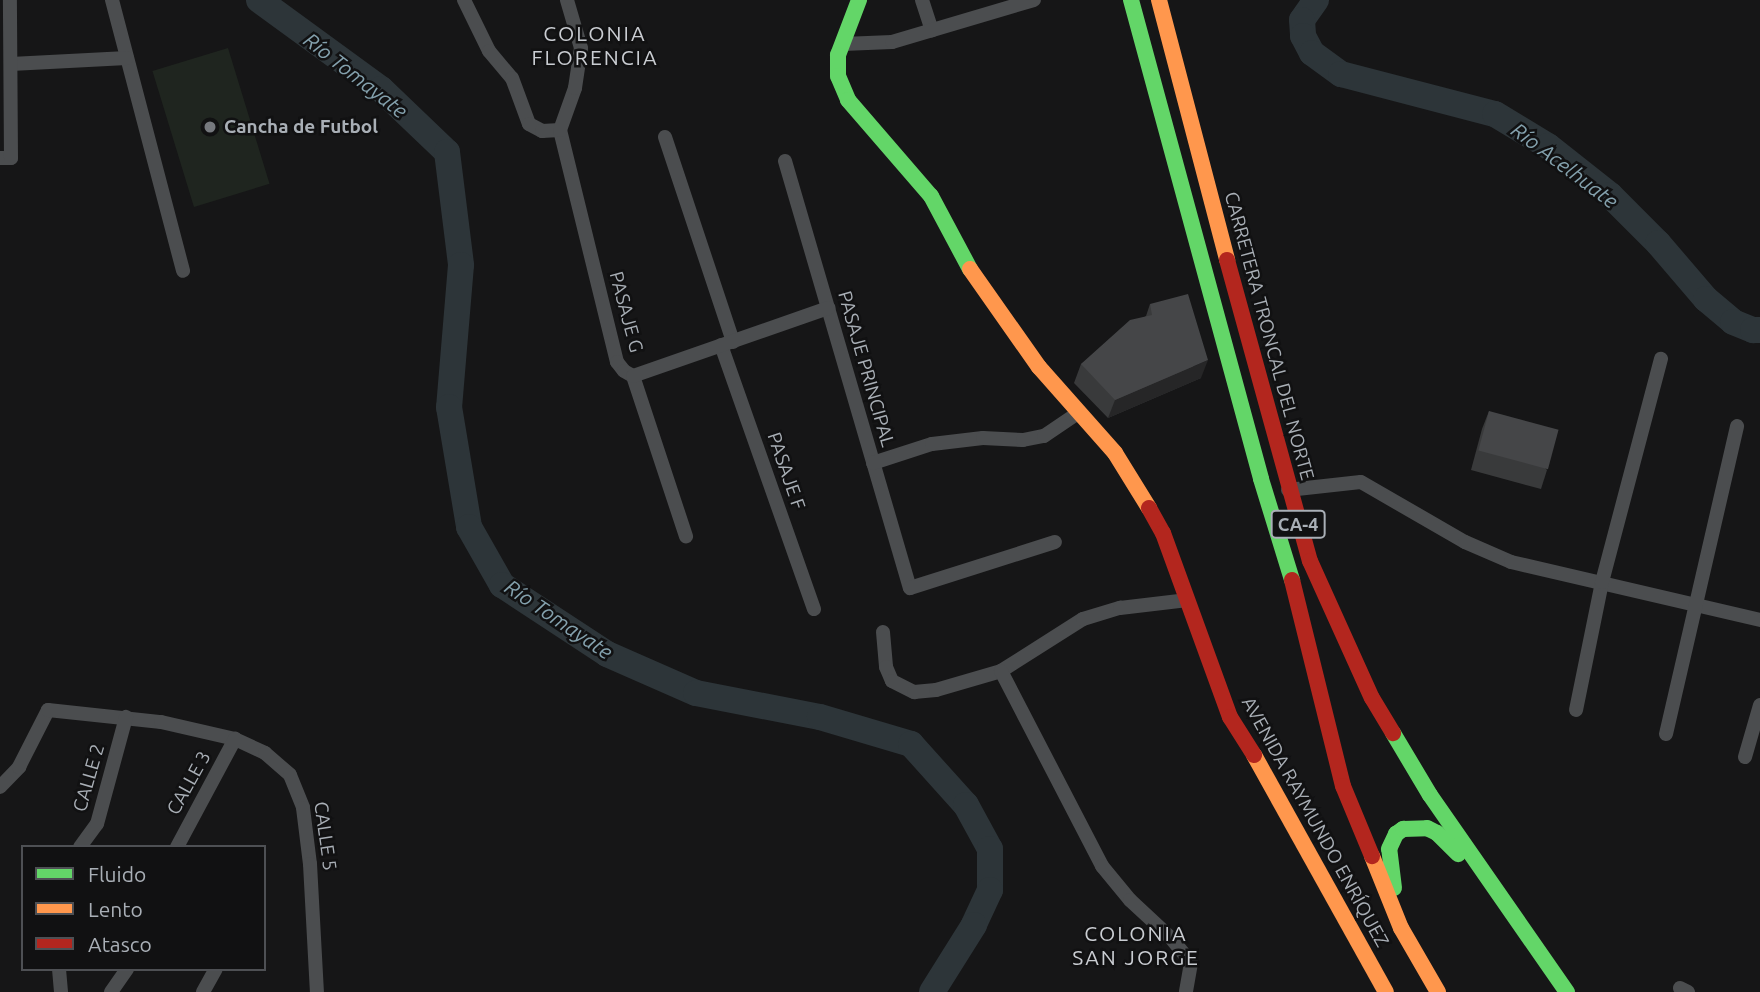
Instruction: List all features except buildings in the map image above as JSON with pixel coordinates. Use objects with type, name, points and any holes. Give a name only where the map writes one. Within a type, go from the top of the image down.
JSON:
[{"type":"main road","name":"AVENIDA RAYMUNDO ENRÍQUEZ","points":[[859,0],[843,44],[838,76],[848,100],[931,196],[976,281],[1039,367],[1115,453],[1137,485],[1163,533],[1230,717],[1266,775],[1386,992]]},
{"type":"main road","name":"CA-4","points":[[1131,0],[1261,479],[1303,615],[1343,786],[1401,928],[1438,992]]},
{"type":"main road","name":"CARRETERA TRONCAL DEL NORTE","points":[[1159,0],[1288,490],[1310,561],[1372,698],[1430,795],[1567,992]]},
{"type":"main road","points":[[1401,928],[1388,856],[1396,834],[1410,826],[1437,832],[1504,901]]},
{"type":"street","points":[[6,158],[11,64],[6,29],[10,0]]},
{"type":"street","points":[[112,0],[183,271]]},
{"type":"street","points":[[464,0],[488,51],[512,78],[529,124],[542,131],[560,130],[575,88],[581,48],[567,0]]},
{"type":"street","points":[[922,0],[932,30]]},
{"type":"street","points":[[843,44],[876,45],[1034,0]]},
{"type":"street","points":[[11,64],[127,58]]},
{"type":"street","name":"PASAJE G","points":[[560,130],[617,362],[624,372],[633,376],[686,536]]},
{"type":"street","name":"PASAJE F","points":[[665,137],[727,344],[814,609]]},
{"type":"street","name":"PASAJE PRINCIPAL","points":[[785,161],[910,587],[1055,542]]},
{"type":"street","points":[[633,376],[828,308]]},
{"type":"street","points":[[1576,710],[1602,582],[1661,359]]},
{"type":"street","points":[[873,463],[932,444],[983,438],[1023,440],[1044,436],[1078,413]]},
{"type":"street","points":[[1667,734],[1737,426]]},
{"type":"street","points":[[1288,490],[1361,482],[1465,542],[1511,562],[1760,620]]},
{"type":"street","points":[[883,632],[886,667],[892,681],[904,690],[936,690],[1001,671],[1083,619],[1119,608],[1188,600]]},
{"type":"street","points":[[1001,671],[1102,866],[1130,900],[1171,939],[1191,963],[1186,992]]},
{"type":"street","points":[[1745,757],[1760,705]]},
{"type":"street","name":"CALLE 5","points":[[0,787],[24,759],[48,710],[126,717],[235,739],[264,753],[290,775],[300,796],[310,864],[317,992]]},
{"type":"street","name":"CALLE 2","points":[[81,845],[97,824],[126,717]]},
{"type":"street","name":"CALLE 3","points":[[178,845],[235,739]]},
{"type":"street","points":[[59,971],[61,992]]},
{"type":"street","points":[[111,992],[126,971]]},
{"type":"street","points":[[202,992],[215,971]]},
{"type":"shaded area","name":"Cancha de Futbol","points":[[228,48],[270,184],[194,207],[152,71]]},
{"type":"waterway","name":"Río Tomayate","points":[[259,0],[381,89],[447,152],[461,265],[449,407],[469,527],[502,585],[607,654],[696,693],[820,717],[911,744],[966,805],[990,849],[990,890],[974,925],[932,992]]},
{"type":"waterway","name":"Río Acelhuate","points":[[1316,0],[1302,20],[1303,36],[1312,53],[1341,74],[1495,114],[1548,146],[1610,195],[1658,243],[1706,299],[1733,322],[1760,330]]},
{"type":"traffic: fast","points":[[859,0],[838,55],[838,76],[848,100],[931,196],[970,269]]},
{"type":"traffic: fast","points":[[1131,0],[1261,479],[1292,580]]},
{"type":"traffic: fast","points":[[1393,733],[1430,795],[1567,992]]},
{"type":"traffic: fast","points":[[1394,888],[1389,849],[1396,834],[1403,829],[1427,828],[1437,833],[1458,854]]},
{"type":"traffic: slow","points":[[1159,0],[1227,260]]},
{"type":"traffic: slow","points":[[970,269],[1039,367],[1115,453],[1149,508]]},
{"type":"traffic: slow","points":[[1254,755],[1386,992]]},
{"type":"traffic: slow","points":[[1372,856],[1401,928],[1438,992]]},
{"type":"traffic: jam","points":[[1227,260],[1310,561],[1372,698],[1393,733]]},
{"type":"traffic: jam","points":[[1149,508],[1163,533],[1230,717],[1254,755]]},
{"type":"traffic: jam","points":[[1292,580],[1343,786],[1372,856]]},
{"type":"place","name":"Cancha de Futbol","points":[[210,127]]},
{"type":"district","name":"COLONIA FLORENCIA","points":[[595,45]]},
{"type":"district","name":"COLONIA SAN JORGE","points":[[1136,945]]}]
